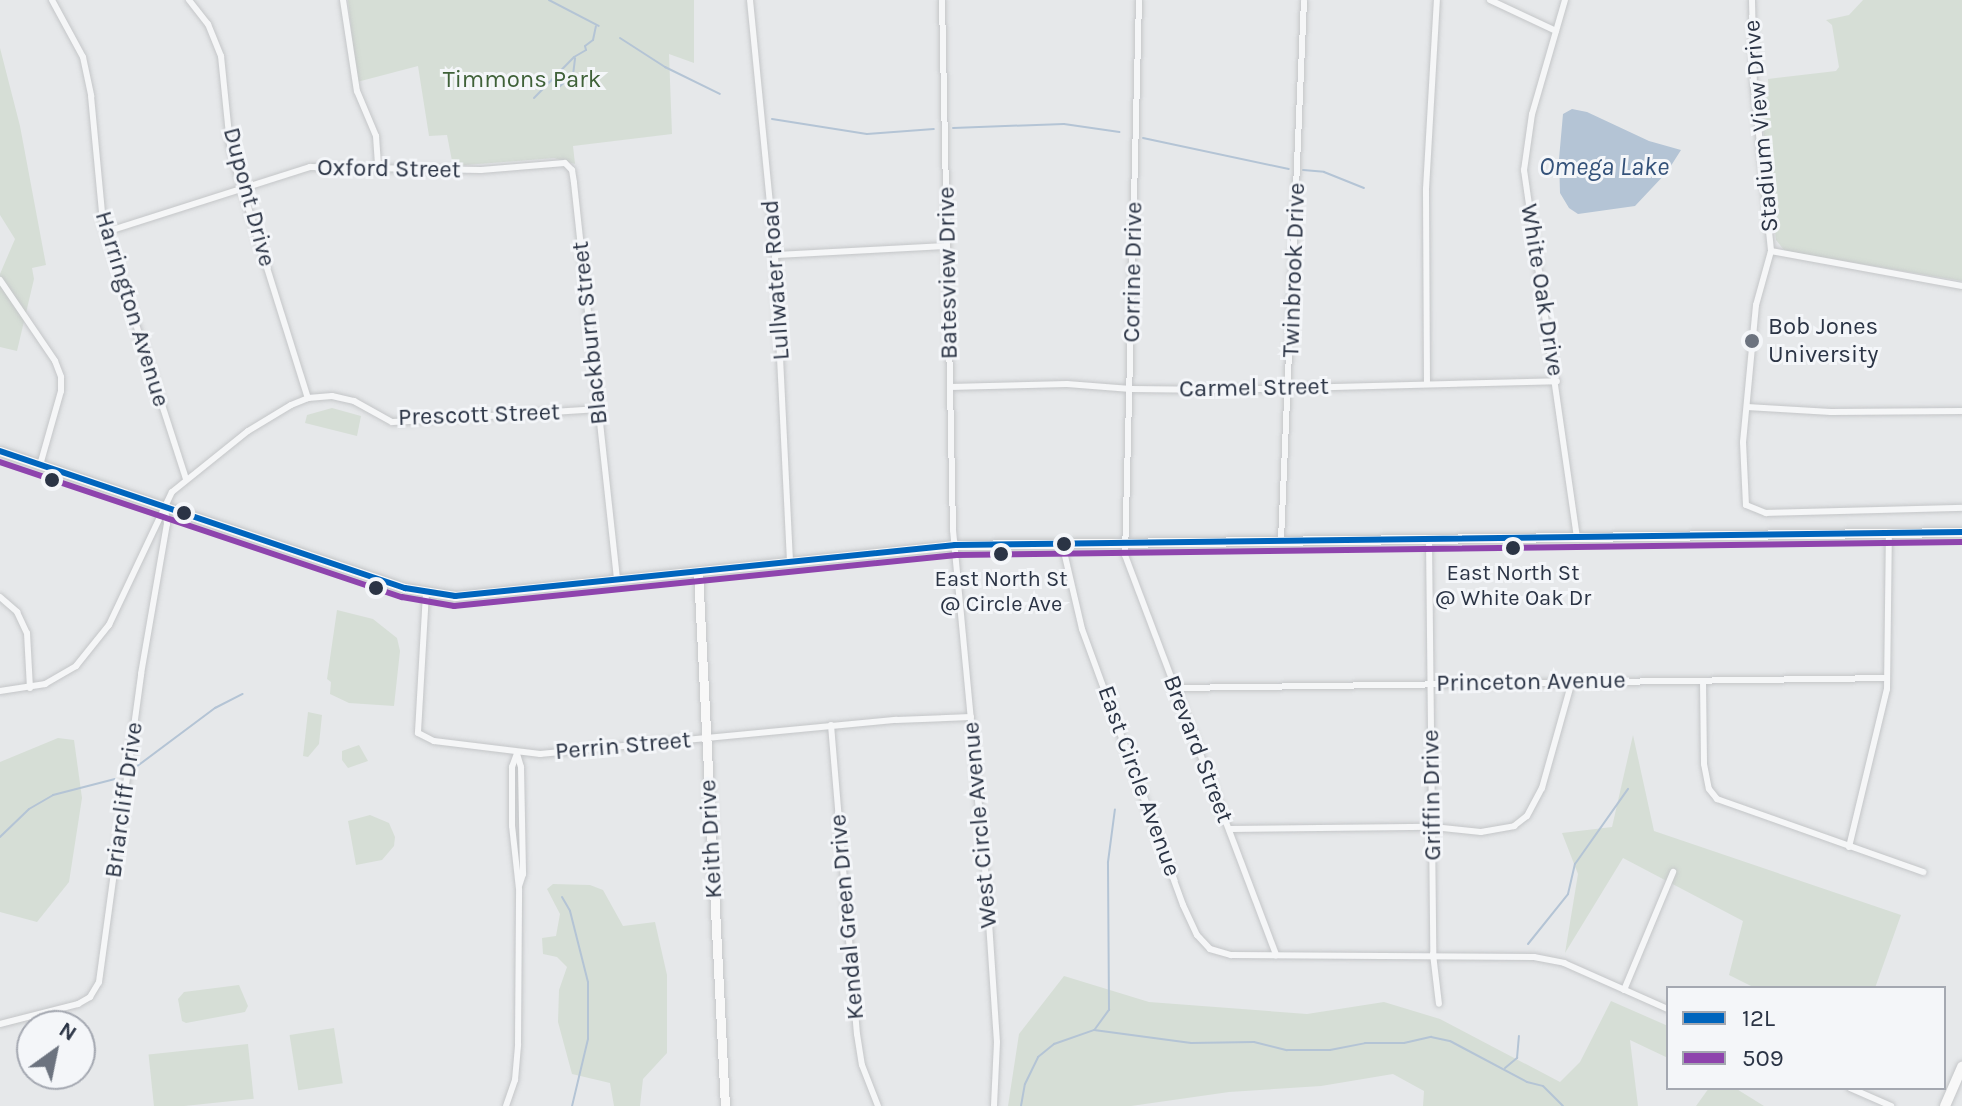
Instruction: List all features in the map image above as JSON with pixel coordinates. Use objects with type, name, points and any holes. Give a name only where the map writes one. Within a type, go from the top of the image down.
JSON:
[{"type":"main road","points":[[0,451],[426,593],[467,596],[955,545],[1962,532]]},
{"type":"main road","name":"Keith Drive","points":[[698,572],[725,1106]]},
{"type":"main road","points":[[1945,1106],[1962,1067]]},
{"type":"street","name":"Harrington Avenue","points":[[52,0],[78,44],[87,71],[106,232],[186,479]]},
{"type":"street","name":"Dupont Drive","points":[[189,0],[208,24],[221,56],[230,145],[308,398]]},
{"type":"street","points":[[343,0],[355,80],[376,136],[378,168]]},
{"type":"street","name":"Lullwater Road","points":[[750,0],[775,255],[790,562]]},
{"type":"street","name":"Batesview Drive","points":[[942,0],[955,545]]},
{"type":"street","name":"Corrine Drive","points":[[1128,543],[1139,0]]},
{"type":"street","name":"Twinbrook Drive","points":[[1281,540],[1290,388],[1304,0]]},
{"type":"street","points":[[1427,384],[1426,189],[1437,0]]},
{"type":"street","points":[[1490,0],[1556,31]]},
{"type":"street","name":"White Oak Drive","points":[[1565,0],[1532,114],[1524,170],[1557,381],[1577,536]]},
{"type":"street","name":"Stadium View Drive","points":[[1752,0],[1754,86],[1771,251],[1962,286]]},
{"type":"street","name":"Blackburn Street","points":[[490,169],[560,162],[572,170],[617,581]]},
{"type":"street","name":"Oxford Street","points":[[106,232],[310,167],[490,169]]},
{"type":"street","points":[[775,255],[947,246]]},
{"type":"street","points":[[1771,251],[1756,305],[1747,407],[1743,487],[1746,505],[1759,512],[1962,508]]},
{"type":"street","points":[[0,280],[55,361],[61,377],[61,391],[40,465]]},
{"type":"street","name":"Carmel Street","points":[[950,387],[1067,384],[1131,389],[1290,388],[1557,381]]},
{"type":"street","name":"Prescott Street","points":[[0,691],[30,688],[62,676],[95,645],[109,625],[172,492],[264,420],[308,398],[343,398],[392,422],[597,409]]},
{"type":"street","points":[[1747,407],[1831,412],[1962,411]]},
{"type":"street","name":"Briarcliff Drive","points":[[0,1024],[78,1004],[90,997],[99,982],[141,674],[167,524],[165,507]]},
{"type":"street","points":[[1849,847],[1876,741],[1887,678],[1889,533]]},
{"type":"street","name":"Griffin Drive","points":[[1429,539],[1433,954],[1439,1004]]},
{"type":"street","name":"East Circle Avenue","points":[[1062,543],[1082,629],[1197,935],[1210,949],[1225,954],[1433,954],[1550,960],[1666,1008]]},
{"type":"street","name":"Brevard Street","points":[[1128,543],[1126,559],[1276,955]]},
{"type":"street","name":"West Circle Avenue","points":[[955,545],[997,1042],[994,1106]]},
{"type":"street","name":"Perrin Street","points":[[426,593],[418,733],[434,741],[517,753],[831,725],[971,717]]},
{"type":"street","points":[[0,597],[17,612],[27,633],[30,688]]},
{"type":"street","name":"Princeton Avenue","points":[[1175,688],[1887,678]]},
{"type":"street","points":[[1229,829],[1433,827],[1498,832],[1514,826],[1527,816],[1542,788],[1572,681]]},
{"type":"street","points":[[1703,681],[1702,750],[1713,794],[1731,807],[1923,872]]},
{"type":"street","name":"Kendal Green Drive","points":[[831,725],[857,1034],[862,1065],[878,1106]]},
{"type":"street","points":[[517,753],[512,767],[515,876],[519,889]]},
{"type":"street","points":[[506,1106],[517,1067],[519,889],[523,874],[521,767],[517,753]]},
{"type":"street","points":[[1624,990],[1673,872]]},
{"type":"street","points":[[1855,1090],[1891,1106]]},
{"type":"green space","name":"Timmons Park","points":[[348,0],[694,0],[694,63],[669,54],[672,134],[573,146],[575,164],[554,158],[453,166],[447,135],[429,136],[418,66],[357,82]]},
{"type":"green space","points":[[1863,0],[1962,0],[1962,281],[1785,251],[1776,240],[1759,93],[1769,92],[1768,79],[1836,71],[1839,67],[1832,25],[1826,20],[1849,15]]},
{"type":"green space","points":[[0,48],[20,126],[46,265],[32,268],[34,279],[17,351],[0,347],[0,274],[15,239],[0,215]]},
{"type":"green space","points":[[332,408],[361,416],[357,436],[305,423],[307,415]]},
{"type":"green space","points":[[337,610],[373,619],[397,638],[400,651],[394,706],[349,703],[330,694],[331,682],[327,679]]},
{"type":"green space","points":[[308,712],[322,715],[319,744],[308,757],[303,756]]},
{"type":"green space","points":[[1633,735],[1654,831],[1901,915],[1876,986],[1751,986],[1729,975],[1743,921],[1623,858],[1565,953],[1578,874],[1562,833],[1612,827]]},
{"type":"green space","points":[[58,738],[74,740],[82,798],[69,882],[37,922],[0,912],[0,762]]},
{"type":"green space","points":[[359,745],[368,761],[348,768],[342,760],[342,751]]},
{"type":"green space","points":[[370,815],[389,823],[395,837],[394,846],[382,860],[356,865],[348,821]]},
{"type":"green space","points":[[553,884],[590,885],[603,890],[623,926],[655,922],[667,975],[667,1053],[643,1079],[640,1106],[614,1106],[610,1083],[572,1074],[558,1022],[559,990],[567,967],[557,957],[543,954],[542,938],[556,936],[560,914],[547,889]]},
{"type":"green space","points":[[1064,976],[1149,1002],[1307,1014],[1384,1002],[1440,1019],[1560,1082],[1580,1062],[1611,1001],[1666,1025],[1666,1057],[1630,1040],[1638,1106],[1423,1106],[1424,1091],[1393,1074],[1321,1086],[1229,1092],[1131,1106],[1008,1106],[1019,1034]]},
{"type":"green space","points":[[239,985],[248,1006],[245,1012],[186,1023],[182,1021],[178,999],[184,992]]},
{"type":"green space","points":[[334,1028],[343,1083],[298,1090],[290,1035]]},
{"type":"green space","points":[[248,1044],[254,1099],[154,1106],[149,1054]]},
{"type":"green space","points":[[1708,1090],[1738,1090],[1764,1106],[1696,1106]]},
{"type":"water","name":"Omega Lake","points":[[1572,109],[1587,112],[1649,141],[1681,150],[1667,172],[1635,206],[1578,214],[1569,208],[1560,193],[1563,114]]},
{"type":"waterway","points":[[549,0],[599,26]]},
{"type":"waterway","points":[[534,98],[574,57],[586,50],[585,46],[593,40],[596,26]]},
{"type":"waterway","points":[[620,38],[665,67],[720,94]]},
{"type":"waterway","points":[[559,87],[573,75],[575,58]]},
{"type":"waterway","points":[[772,119],[867,134],[934,129]]},
{"type":"waterway","points":[[953,128],[1064,124],[1119,132]]},
{"type":"waterway","points":[[1143,138],[1289,169]]},
{"type":"waterway","points":[[1303,170],[1324,172],[1364,188]]},
{"type":"waterway","points":[[136,767],[215,708],[243,694]]},
{"type":"waterway","points":[[0,837],[29,809],[53,795],[115,779]]},
{"type":"waterway","points":[[1528,944],[1568,894],[1575,864],[1628,789]]},
{"type":"waterway","points":[[1095,1029],[1109,1010],[1108,862],[1115,809]]},
{"type":"waterway","points":[[562,897],[570,911],[588,982],[588,1039],[572,1106]]},
{"type":"waterway","points":[[1021,1106],[1025,1084],[1038,1057],[1054,1044],[1094,1030],[1191,1043],[1254,1042],[1287,1050],[1330,1050],[1365,1043],[1404,1043],[1431,1037],[1450,1041],[1527,1082],[1543,1086],[1563,1106]]},
{"type":"waterway","points":[[1505,1068],[1517,1058],[1519,1036]]},
{"type":"transit line","name":"12L","points":[[0,451],[405,588],[455,596],[955,545],[1962,532]]},
{"type":"transit line","name":"509","points":[[0,462],[402,597],[454,606],[956,555],[1962,542]]},
{"type":"place","name":"Bob Jones University","points":[[1752,341]]},
{"type":"place","name":"East North St @ White Oak Dr","points":[[1513,548]]},
{"type":"place","name":"East North St @ Circle Ave","points":[[1001,554]]}]
